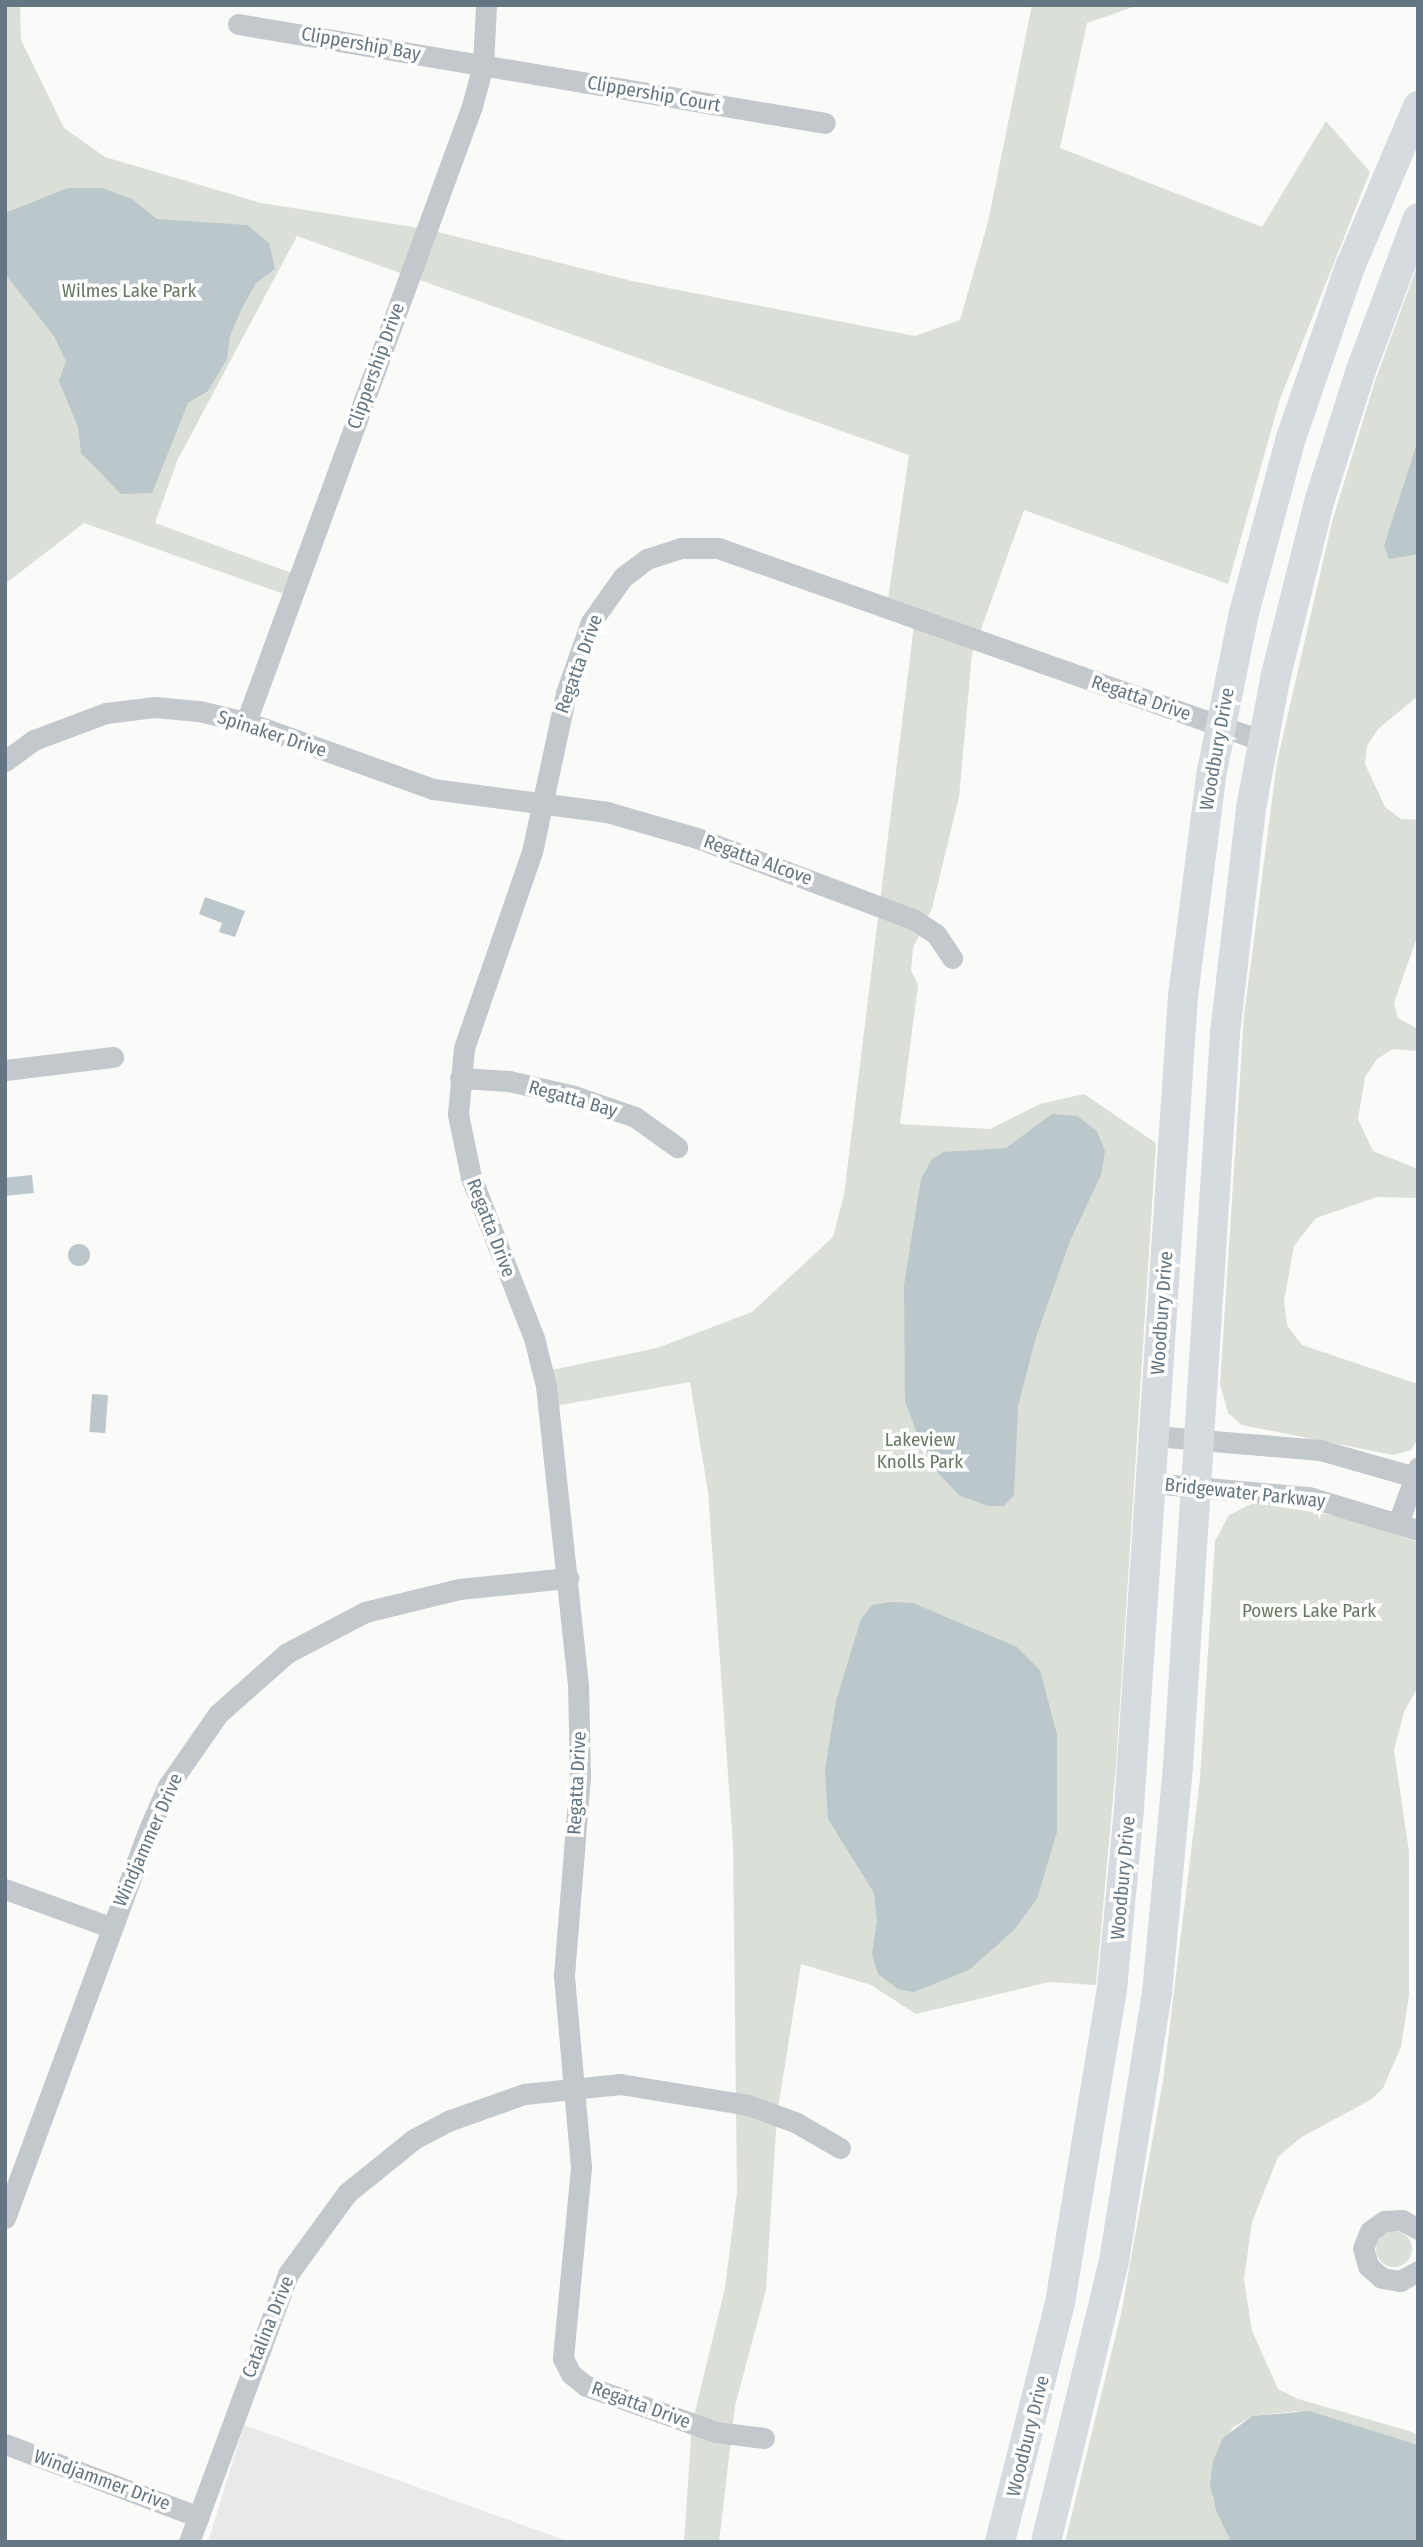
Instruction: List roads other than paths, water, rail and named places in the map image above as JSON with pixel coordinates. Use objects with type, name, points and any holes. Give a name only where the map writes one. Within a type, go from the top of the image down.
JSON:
[{"type":"main road","name":"Woodbury Drive","points":[[1000,2542],[1060,2303],[1106,2034],[1126,1854],[1187,952],[1220,726],[1249,592],[1301,405],[1354,256],[1418,106]]},
{"type":"main road","points":[[1046,2542],[1105,2305],[1146,2072],[1171,1855],[1229,989],[1263,741],[1297,586],[1329,466],[1418,218]]},
{"type":"street","name":"Clippership Drive","points":[[246,722],[483,65],[486,5]]},
{"type":"street","name":"Clippership Bay","points":[[238,23],[483,65]]},
{"type":"street","name":"Clippership Court","points":[[483,65],[825,122]]},
{"type":"street","name":"Regatta Drive","points":[[764,2438],[716,2432],[586,2386],[570,2374],[563,2358],[581,2166],[564,1935],[578,1822],[581,1740],[568,1578],[546,1386],[534,1338],[461,1144],[460,1078],[471,1021],[532,852],[544,802],[553,740],[596,613],[623,577],[647,559],[681,548],[718,548],[753,558],[1263,741]]},
{"type":"street","name":"Spinaker Drive","points":[[5,761],[34,740],[106,713],[154,707],[246,722],[433,789],[544,802]]},
{"type":"street","name":"Regatta Alcove","points":[[544,802],[607,812],[697,838],[898,912],[930,928],[952,958]]},
{"type":"street","points":[[5,1070],[113,1057]]},
{"type":"street","name":"Regatta Bay","points":[[460,1078],[509,1082],[574,1096],[635,1117],[677,1147]]},
{"type":"street","points":[[1154,1436],[1321,1450],[1417,1474],[1408,1526]]},
{"type":"street","name":"Bridgewater Parkway","points":[[1151,1483],[1309,1497],[1408,1526]]},
{"type":"street","name":"Windjammer Drive","points":[[5,2218],[110,1927],[164,1797],[191,1750],[218,1714],[287,1653],[365,1612],[410,1599],[568,1578]]},
{"type":"street","points":[[5,1889],[110,1927]]},
{"type":"street","name":"Catalina Drive","points":[[190,2542],[288,2274],[346,2193],[392,2154],[448,2121],[524,2094],[576,2086],[656,2088],[748,2105],[795,2122],[839,2148]]},
{"type":"street","points":[[1418,2229],[1402,2220],[1384,2221],[1370,2231],[1363,2248],[1368,2266],[1382,2278],[1400,2281],[1418,2271]]},
{"type":"street","name":"Windjammer Drive","points":[[5,2444],[199,2517]]},
{"type":"park label","name":"Wilmes Lake Park","points":[[129,291]]},
{"type":"park label","name":"Lakeview Knolls Park","points":[[920,1451]]},
{"type":"park label","name":"Powers Lake Park","points":[[1309,1611]]}]
